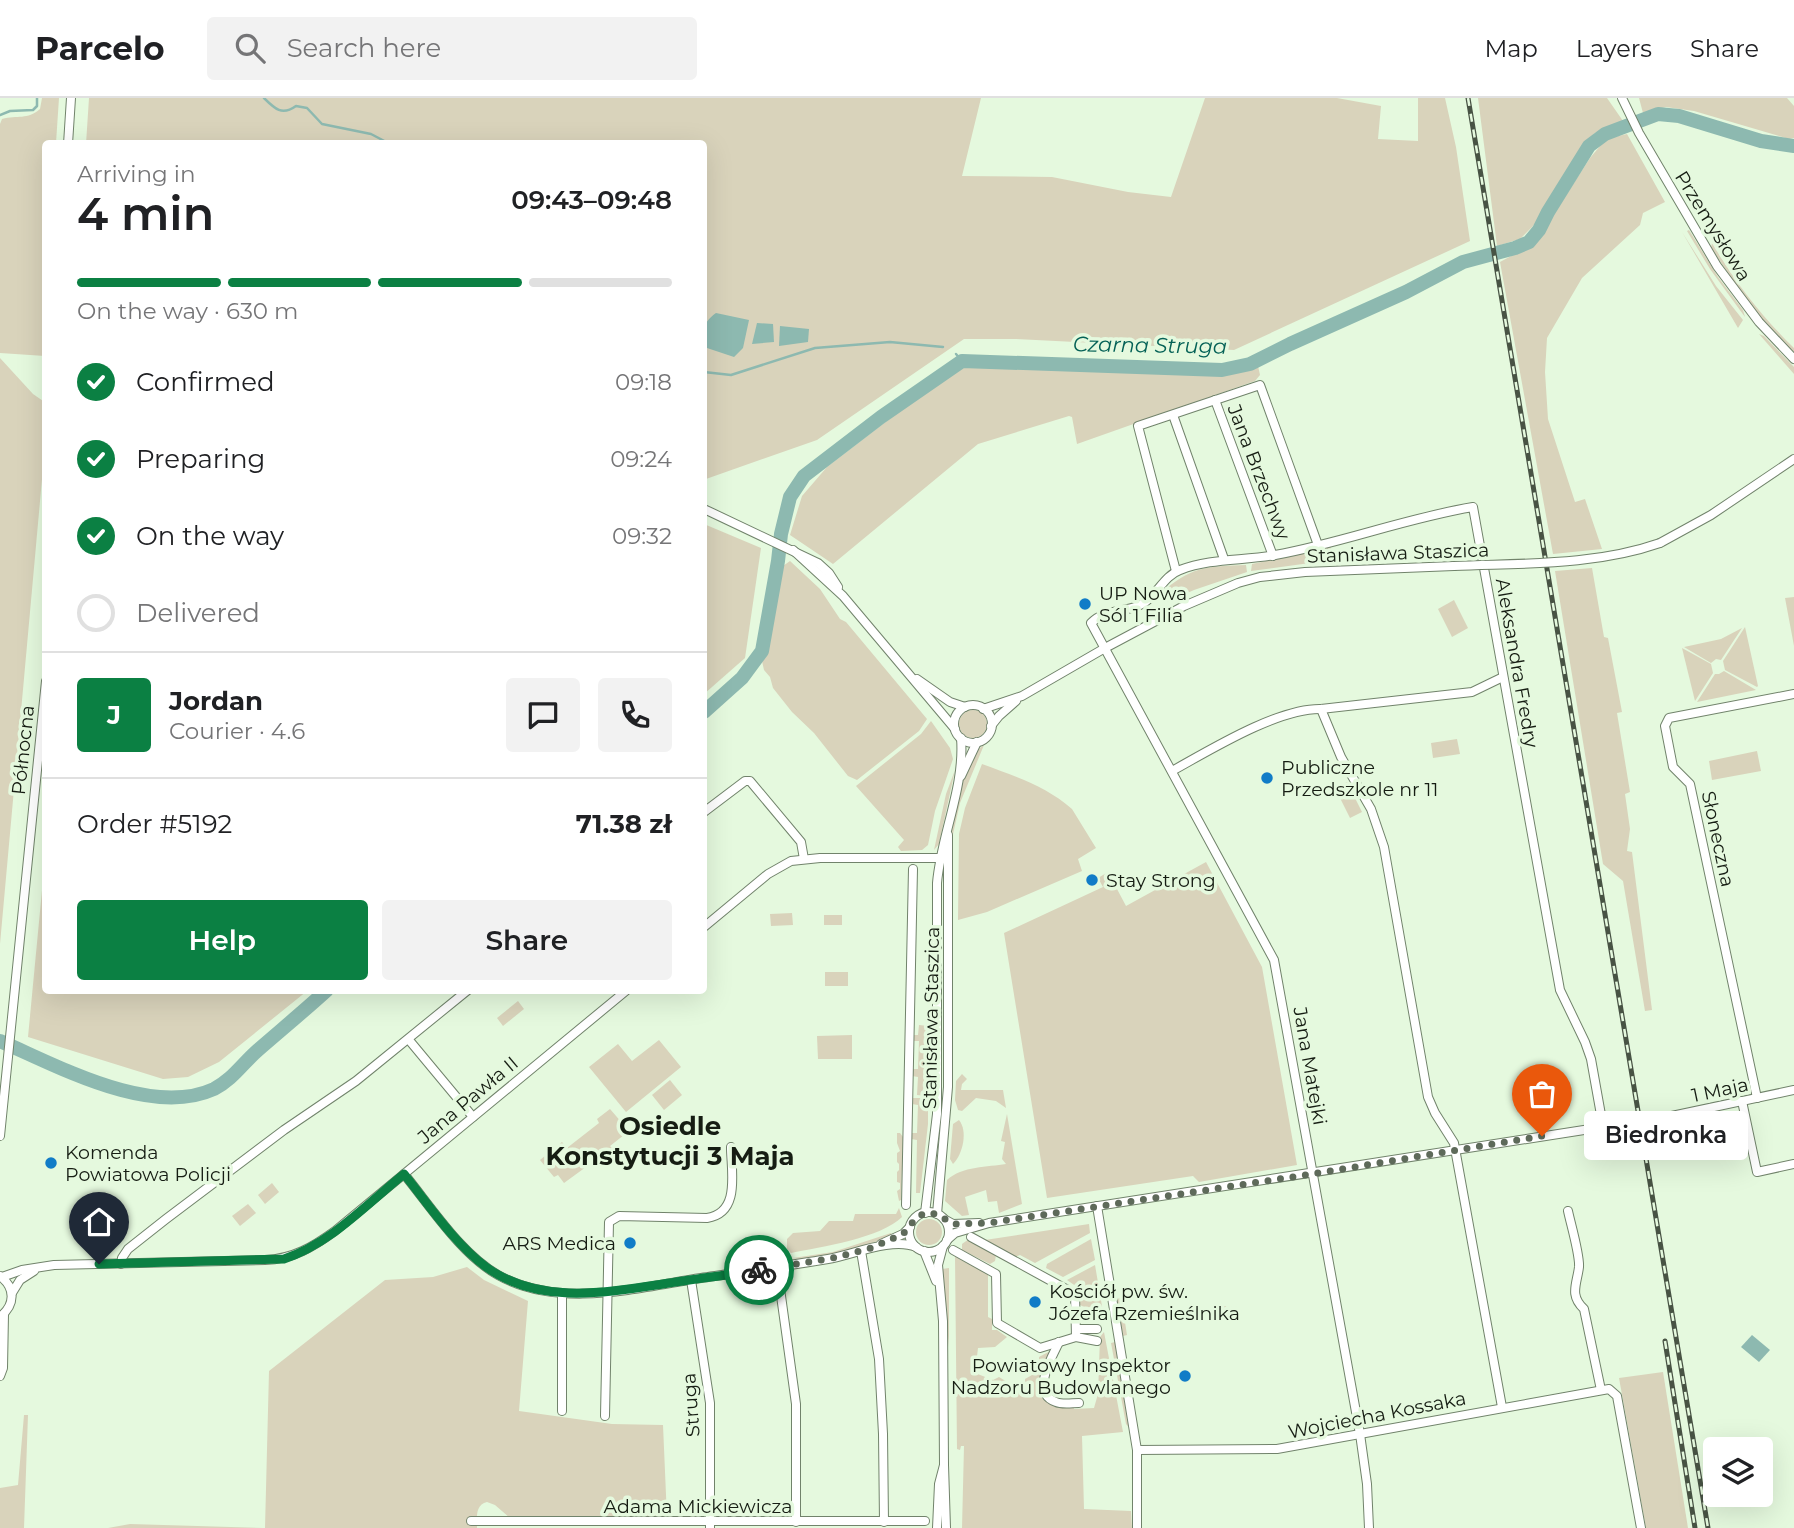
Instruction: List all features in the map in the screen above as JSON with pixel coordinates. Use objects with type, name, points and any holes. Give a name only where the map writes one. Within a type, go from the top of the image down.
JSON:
[{"type":"street","points":[[68,140],[71,98]]},
{"type":"street","name":"Przemysłowa","points":[[1622,98],[1639,133],[1726,280],[1759,322],[1794,359]]},
{"type":"street","points":[[1105,648],[1091,623],[1097,616],[1144,604],[1176,571],[1138,426],[1260,385],[1318,545]]},
{"type":"street","name":"Jana Brzechwy","points":[[1215,400],[1273,555]]},
{"type":"street","points":[[1173,415],[1224,559]]},
{"type":"street","name":"Stanisława Staszica","points":[[991,726],[1022,696],[1200,598],[1238,583],[1305,572],[1592,560],[1638,551],[1660,543],[1711,515],[1794,457]]},
{"type":"street","name":"Aleksandra Fredry","points":[[1176,571],[1224,559],[1273,555],[1442,512],[1473,507],[1560,990],[1586,1042],[1603,1126]]},
{"type":"street","points":[[707,510],[818,563],[829,573],[843,596],[910,673],[961,738],[977,743],[987,737],[991,726],[989,715],[983,709],[979,706],[965,707],[950,702],[910,673]]},
{"type":"street","name":"Jana Matejki","points":[[1105,648],[1274,960],[1360,1434],[1367,1485],[1369,1528]]},
{"type":"street","points":[[1172,771],[1276,718],[1306,709],[1472,692],[1503,677]]},
{"type":"street","points":[[1793,694],[1794,705]]},
{"type":"street","name":"Słoneczna","points":[[1757,1098],[1690,784],[1673,767],[1665,726],[1669,718],[1793,694]]},
{"type":"street","name":"Stanisława Staszica","points":[[983,709],[1022,696]]},
{"type":"street","points":[[955,729],[956,717],[965,707]]},
{"type":"street","points":[[1321,709],[1341,757],[1371,809],[1381,836],[1429,1097],[1435,1113],[1452,1138],[1455,1150],[1502,1407]]},
{"type":"street","name":"Północna","points":[[0,1136],[42,720]]},
{"type":"street","name":"Stanisława Staszica","points":[[940,1217],[948,1087],[944,858],[961,738]]},
{"type":"street","name":"Stanisława Staszica","points":[[956,788],[977,743]]},
{"type":"street","points":[[707,810],[745,781],[750,781],[801,842],[804,859]]},
{"type":"street","points":[[707,925],[768,874],[786,863],[804,859],[944,858]]},
{"type":"street","name":"Stanisława Staszica","points":[[925,1213],[937,1114],[937,883],[944,858]]},
{"type":"street","points":[[906,1205],[913,869]]},
{"type":"street","points":[[121,1264],[128,1249],[166,1219],[284,1130],[356,1081],[463,994]]},
{"type":"street","name":"Jana Pawła II","points":[[1,1277],[43,1267],[265,1261],[295,1256],[328,1236],[621,994]]},
{"type":"street","points":[[408,1040],[473,1117]]},
{"type":"street","name":"1 Maja","points":[[940,1217],[953,1224],[989,1223],[1667,1117],[1794,1090]]},
{"type":"street","points":[[1742,1101],[1757,1172],[1794,1164]]},
{"type":"street","points":[[605,1416],[607,1226],[611,1219],[619,1216],[707,1218],[719,1214],[731,1201],[731,1147]]},
{"type":"street","points":[[404,1174],[465,1247],[485,1266],[522,1286],[562,1293],[606,1292],[833,1258],[871,1248],[903,1234],[916,1218],[925,1213],[940,1217],[948,1229],[939,1256],[943,1321],[946,1528]]},
{"type":"street","points":[[1097,1206],[1137,1450],[1136,1528]]},
{"type":"street","points":[[1569,1211],[1579,1267],[1574,1289],[1576,1302],[1584,1309],[1601,1391]]},
{"type":"street","name":"1 Maja","points":[[945,1243],[955,1233],[989,1223]]},
{"type":"street","points":[[910,1227],[910,1238],[929,1259],[939,1290]]},
{"type":"street","points":[[971,1237],[1075,1294],[1076,1333]]},
{"type":"street","points":[[871,1248],[906,1244],[934,1251],[945,1243]]},
{"type":"street","points":[[953,1250],[996,1274],[997,1323],[1040,1348],[1076,1333],[1097,1329]]},
{"type":"street","points":[[861,1251],[880,1368],[884,1522]]},
{"type":"street","points":[[0,1376],[3,1368],[2,1316],[9,1308],[12,1293],[20,1280],[43,1267]]},
{"type":"street","points":[[777,1267],[796,1404],[796,1522]]},
{"type":"street","points":[[1,1277],[12,1293]]},
{"type":"street","name":"Struga","points":[[691,1280],[710,1403],[710,1524]]},
{"type":"street","points":[[562,1293],[562,1411]]},
{"type":"street","points":[[1076,1333],[1097,1342]]},
{"type":"street","points":[[1059,1342],[1045,1373],[1045,1391],[1049,1398],[1057,1403],[1079,1403]]},
{"type":"street","name":"Wojciecha Kossaka","points":[[1137,1450],[1277,1449],[1609,1389],[1617,1396],[1641,1528]]},
{"type":"street","points":[[937,1528],[938,1495],[944,1465]]},
{"type":"street","name":"Adama Mickiewicza","points":[[471,1521],[606,1525],[925,1521]]},
{"type":"shaded area","points":[[42,98],[59,98],[56,140],[42,140],[42,356],[0,353],[0,124],[2,119],[26,116],[40,109]]},
{"type":"shaded area","points":[[89,98],[981,98],[962,176],[1052,177],[1128,192],[1171,197],[1205,98],[1337,98],[1381,106],[1378,139],[1418,141],[1418,98],[1445,98],[1456,147],[1470,241],[1234,350],[1016,339],[964,339],[817,440],[707,479],[707,140],[86,140]]},
{"type":"shaded area","points":[[1478,98],[1607,98],[1623,121],[1595,133],[1581,149],[1537,222],[1520,239],[1497,246]]},
{"type":"shaded area","points":[[1639,98],[1787,98],[1794,106],[1794,138],[1789,139],[1694,111],[1666,107],[1643,113]]},
{"type":"shaded area","points":[[1627,134],[1665,202],[1643,213],[1640,225],[1582,278],[1547,338],[1545,372],[1548,419],[1575,502],[1585,499],[1602,549],[1553,554],[1500,262],[1535,243],[1590,158],[1606,139]]},
{"type":"shaded area","points":[[1689,230],[1718,277],[1743,310],[1745,317],[1710,269],[1687,231]]},
{"type":"shaded area","points":[[1682,232],[1716,286],[1743,320],[1738,328]]},
{"type":"shaded area","points":[[1712,243],[1749,298],[1794,348],[1794,352],[1752,308],[1711,248]]},
{"type":"shaded area","points":[[1759,334],[1794,367],[1794,374]]},
{"type":"shaded area","points":[[0,358],[42,400],[42,479],[0,944]]},
{"type":"shaded area","points":[[961,364],[1222,374],[1258,366],[1260,375],[1255,381],[1077,444],[1072,417],[1069,416],[978,444],[833,564],[790,535],[802,496],[827,467]]},
{"type":"shaded area","points":[[707,525],[761,548],[745,658],[707,691]]},
{"type":"shaded area","points":[[1331,547],[1332,560],[1251,571],[1252,564]]},
{"type":"shaded area","points":[[790,561],[820,589],[840,619],[846,622],[927,719],[919,731],[857,780],[848,776],[814,733],[792,712],[773,688],[770,677],[764,670],[762,661],[767,648],[776,595],[783,566]]},
{"type":"shaded area","points":[[1246,565],[1247,572],[1167,602],[1160,594],[1190,573],[1209,567]]},
{"type":"shaded area","points":[[1592,568],[1604,637],[1608,638],[1622,712],[1617,713],[1630,792],[1625,794],[1630,829],[1627,851],[1632,852],[1652,1010],[1645,1011],[1623,881],[1603,864],[1555,571]]},
{"type":"shaded area","points":[[1794,597],[1794,646],[1785,598]]},
{"type":"shaded area","points":[[1454,600],[1468,628],[1452,637],[1438,609]]},
{"type":"shaded area","points":[[1745,627],[1757,687],[1725,670],[1723,661]]},
{"type":"shaded area","points":[[1742,628],[1721,660],[1716,659],[1711,663],[1684,647],[1721,639]]},
{"type":"shaded area","points":[[1682,648],[1711,664],[1713,673],[1695,701]]},
{"type":"shaded area","points":[[1724,671],[1756,690],[1697,702],[1715,674]]},
{"type":"shaded area","points":[[973,710],[983,714],[987,724],[983,734],[973,738],[963,734],[959,724],[963,714]]},
{"type":"shaded area","points":[[931,721],[950,748],[953,759],[935,811],[928,845],[922,850],[901,851],[898,847],[904,840],[856,786],[921,734]]},
{"type":"shaded area","points":[[1457,739],[1460,754],[1433,758],[1431,743]]},
{"type":"shaded area","points":[[984,745],[960,803],[951,843],[956,805],[965,775],[970,762]]},
{"type":"shaded area","points":[[1757,751],[1761,771],[1712,780],[1709,761]]},
{"type":"shaded area","points":[[982,764],[1029,782],[1062,801],[1072,809],[1096,848],[1078,859],[1082,871],[987,912],[958,920],[959,834],[965,808]]},
{"type":"shaded area","points":[[955,770],[939,844],[934,850],[946,794]]},
{"type":"shaded area","points":[[1347,782],[1362,812],[1350,818],[1335,788]]},
{"type":"shaded area","points":[[1206,862],[1262,967],[1297,1165],[1199,1182],[1193,1176],[1047,1198],[1004,933],[1103,887],[1098,878],[1108,872],[1126,906]]},
{"type":"shaded area","points":[[42,890],[42,994],[303,994],[219,1062],[188,1077],[163,1079],[28,1037]]},
{"type":"shaded area","points":[[792,913],[793,925],[771,926],[770,914]]},
{"type":"shaded area","points":[[824,915],[842,915],[842,925],[824,925]]},
{"type":"shaded area","points":[[825,972],[848,972],[848,986],[825,986]]},
{"type":"shaded area","points":[[518,1001],[524,1009],[503,1026],[497,1018]]},
{"type":"shaded area","points":[[919,1025],[928,1026],[928,1096],[917,1095],[918,1077],[912,1076],[912,1069],[918,1069],[919,1041],[913,1041],[913,1035],[918,1035]]},
{"type":"shaded area","points":[[852,1035],[852,1059],[818,1059],[817,1036]]},
{"type":"shaded area","points":[[659,1040],[681,1067],[626,1112],[589,1067],[618,1044],[632,1061]]},
{"type":"shaded area","points":[[962,1074],[967,1079],[961,1090],[1003,1090],[1006,1108],[996,1101],[976,1098],[962,1111],[958,1110],[955,1100],[956,1081]]},
{"type":"shaded area","points":[[670,1080],[682,1095],[664,1110],[652,1095]]},
{"type":"shaded area","points":[[912,1098],[928,1098],[928,1124],[920,1193],[916,1193],[917,1140],[911,1139],[911,1133],[917,1133],[918,1105],[912,1104]]},
{"type":"shaded area","points":[[610,1109],[629,1131],[610,1146],[612,1148],[564,1183],[558,1175],[554,1177],[540,1160],[562,1142],[567,1148],[599,1123],[597,1119]]},
{"type":"shaded area","points":[[1007,1114],[1022,1204],[999,1213],[997,1201],[988,1202],[986,1190],[965,1197],[969,1215],[962,1216],[945,1201],[947,1180],[960,1172],[1006,1164],[1002,1159],[1005,1142],[1001,1141]]},
{"type":"shaded area","points":[[959,1120],[963,1130],[963,1142],[953,1164],[950,1159],[953,1124]]},
{"type":"shaded area","points":[[897,1133],[903,1137],[899,1201],[897,1153],[900,1151]]},
{"type":"shaded area","points":[[272,1183],[279,1192],[265,1204],[258,1195]]},
{"type":"shaded area","points":[[248,1204],[256,1213],[240,1226],[232,1216]]},
{"type":"shaded area","points":[[899,1208],[902,1217],[880,1231],[834,1245],[791,1253],[787,1249],[787,1239],[793,1233],[820,1231],[829,1221],[853,1221],[855,1214],[896,1214]]},
{"type":"shaded area","points":[[929,1219],[938,1223],[942,1232],[938,1241],[929,1245],[920,1241],[916,1232],[920,1223]]},
{"type":"shaded area","points":[[1089,1224],[1090,1233],[1035,1263],[1020,1255],[1015,1257],[985,1240]]},
{"type":"shaded area","points":[[891,1233],[892,1236],[829,1256],[816,1259],[793,1258],[833,1252]]},
{"type":"shaded area","points":[[969,1239],[996,1255],[995,1261],[990,1264],[962,1250],[962,1244]]},
{"type":"shaded area","points":[[1091,1239],[1095,1260],[1063,1277],[1046,1268],[1047,1264]]},
{"type":"shaded area","points":[[955,1256],[988,1274],[988,1317],[992,1319],[992,1330],[997,1330],[1007,1337],[995,1347],[978,1348],[975,1373],[993,1380],[999,1377],[1022,1391],[1025,1389],[1025,1379],[1039,1371],[1039,1357],[1052,1350],[1044,1392],[1074,1406],[1074,1409],[1094,1408],[1098,1394],[1100,1337],[1104,1332],[1123,1432],[1082,1436],[1084,1509],[1131,1511],[1132,1528],[962,1528],[964,1446],[961,1446],[960,1450],[957,1449]]},
{"type":"shaded area","points":[[1095,1265],[1103,1312],[1099,1314],[1080,1305],[1080,1289],[1067,1280]]},
{"type":"shaded area","points":[[467,1267],[484,1280],[528,1301],[519,1411],[612,1424],[663,1425],[667,1518],[510,1518],[495,1505],[487,1502],[480,1506],[477,1528],[265,1528],[269,1371],[385,1280],[433,1277]]},
{"type":"shaded area","points":[[949,1268],[949,1347],[942,1269]]},
{"type":"shaded area","points":[[1121,1297],[1127,1335],[1123,1336],[1116,1300]]},
{"type":"shaded area","points":[[1226,1306],[1228,1316],[1194,1321],[1192,1311]]},
{"type":"shaded area","points":[[1115,1342],[1130,1429],[1126,1424],[1111,1343]]},
{"type":"shaded area","points":[[1663,1372],[1688,1528],[1646,1528],[1619,1378]]},
{"type":"shaded area","points":[[24,1415],[28,1415],[24,1528],[0,1528],[0,1488],[18,1485]]},
{"type":"shaded area","points":[[130,1524],[263,1528],[108,1528]]},
{"type":"water","points":[[716,313],[749,320],[743,348],[734,357],[707,348],[708,320]]},
{"type":"water","points":[[757,323],[773,324],[774,342],[752,344]]},
{"type":"water","points":[[780,326],[809,329],[808,342],[779,346]]},
{"type":"water","points":[[1752,1335],[1770,1350],[1759,1362],[1741,1347]]},
{"type":"waterway","points":[[0,115],[10,111],[33,110],[37,106],[37,98]]},
{"type":"waterway","points":[[264,98],[279,110],[287,111],[296,106],[307,108],[322,124],[371,134],[382,140]]},
{"type":"waterway","name":"Czarna Struga","points":[[707,709],[742,678],[762,651],[781,534],[790,497],[804,476],[881,417],[962,361],[1222,370],[1250,364],[1406,292],[1463,262],[1529,242],[1539,230],[1589,146],[1605,134],[1658,114],[1679,116],[1761,141],[1794,146]]},
{"type":"waterway","points":[[707,372],[731,375],[815,348],[890,342],[943,347]]},
{"type":"waterway","points":[[956,354],[962,361]]},
{"type":"waterway","name":"Czarna Struga","points":[[0,1041],[105,1085],[162,1097],[189,1096],[214,1089],[226,1081],[322,994]]},
{"type":"railway","points":[[1468,98],[1708,1528]]},
{"type":"railway","points":[[1665,1341],[1695,1528]]},
{"type":"way so far","points":[[759,1270],[833,1258],[871,1248],[903,1234],[920,1214],[925,1213],[937,1214],[953,1224],[989,1223],[1542,1136]]},
{"type":"place","name":"UP Nowa Sól 1 Filia","points":[[1085,604]]},
{"type":"place","name":"Publiczne Przedszkole nr 11","points":[[1267,778]]},
{"type":"place","name":"Stay Strong","points":[[1092,880]]},
{"type":"place","name":"Biedronka","points":[[1542,1136]]},
{"type":"place","name":"Komenda Powiatowa Policji","points":[[51,1163]]},
{"type":"place","name":"ARS Medica","points":[[630,1243]]},
{"type":"place","name":"Kościół pw. św. Józefa Rzemieślnika","points":[[1035,1302]]},
{"type":"place","name":"Powiatowy Inspektor Nadzoru Budowlanego","points":[[1185,1376]]},
{"type":"district","name":"Osiedle Konstytucji 3 Maja","points":[[670,1141]]},
{"type":"route","points":[[99,1264],[284,1259],[306,1251],[321,1241],[404,1174],[478,1261],[498,1275],[528,1288],[562,1293],[606,1292],[759,1270]]}]
